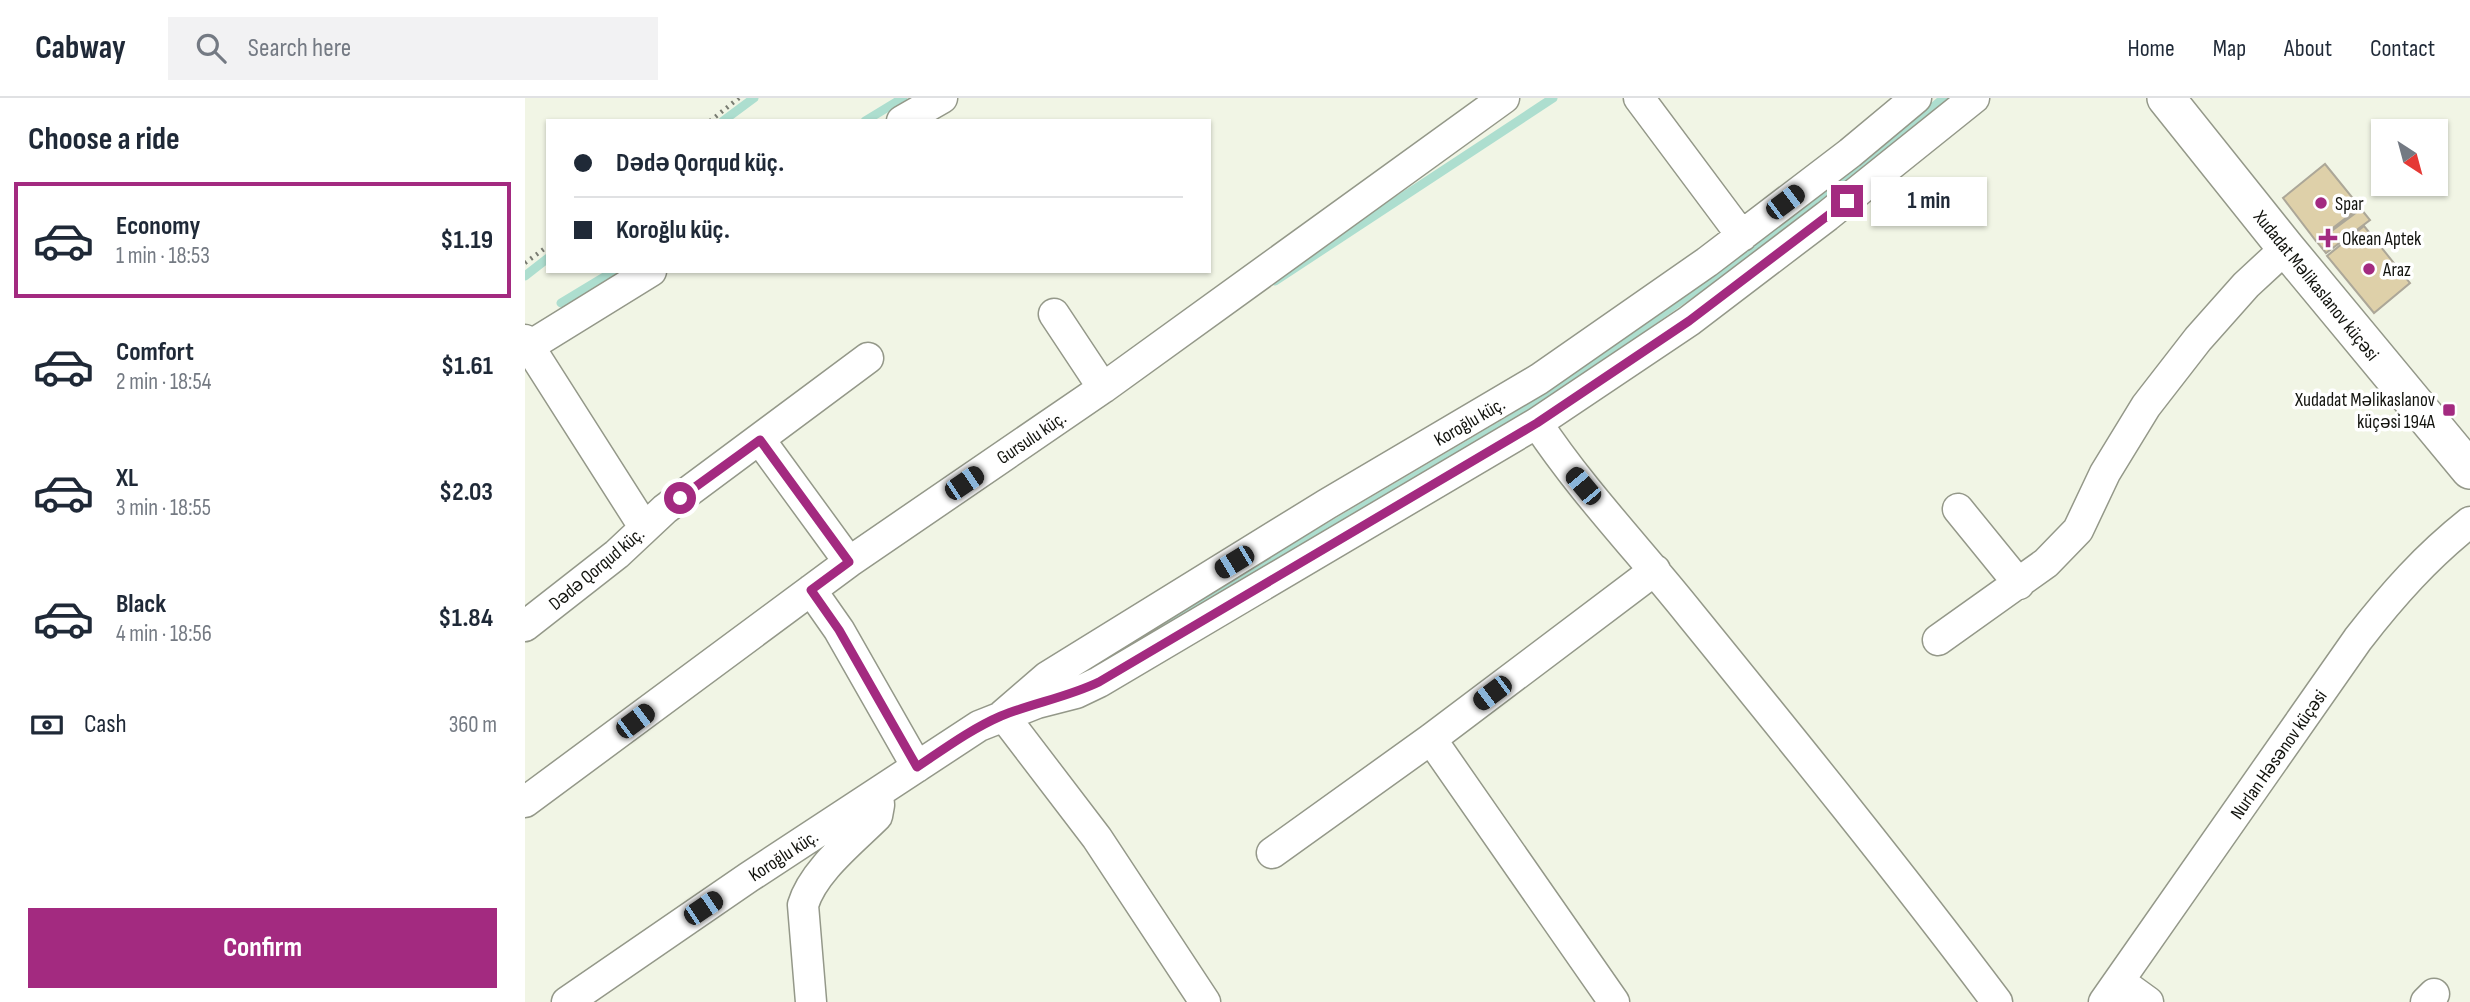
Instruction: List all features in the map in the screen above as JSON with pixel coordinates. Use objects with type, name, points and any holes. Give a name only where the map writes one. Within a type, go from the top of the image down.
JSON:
[{"type":"street","points":[[905,119],[942,98]]},
{"type":"street","name":"Gursulu küç.","points":[[525,802],[849,562],[1103,388],[1504,98]]},
{"type":"street","points":[[1639,98],[1742,236]]},
{"type":"street","name":"Koroğlu küç.","points":[[1003,715],[1047,677],[1327,504],[1539,379],[1742,236],[1916,98]]},
{"type":"street","name":"Koroğlu küç.","points":[[567,1002],[748,877],[979,726],[1003,715],[1076,693],[1099,682],[1537,423],[1689,321],[1827,216],[1974,98]]},
{"type":"street","name":"Xudadat Məlikaslanov küçəsi","points":[[2167,98],[2286,248],[2470,470]]},
{"type":"street","points":[[1938,640],[2046,563],[2078,530],[2105,473],[2146,406],[2198,339],[2246,285],[2286,248]]},
{"type":"street","points":[[644,527],[527,344],[648,273]]},
{"type":"street","points":[[1054,314],[1103,388]]},
{"type":"street","name":"Dədə Qorqud küç.","points":[[525,626],[583,583],[694,486],[868,358]]},
{"type":"street","points":[[1537,423],[1565,465],[1655,570],[1904,879],[1997,1002]]},
{"type":"street","points":[[760,440],[849,562]]},
{"type":"street","points":[[1958,509],[2019,584]]},
{"type":"street","name":"Nurlan Həsənov küçəsi","points":[[2112,991],[2358,639],[2404,582],[2439,547],[2470,522]]},
{"type":"street","points":[[1272,853],[1431,739],[1655,570]]},
{"type":"street","points":[[811,590],[839,630],[917,767]]},
{"type":"street","points":[[1003,715],[1097,838],[1205,1002]]},
{"type":"street","points":[[1431,739],[1614,1002]]},
{"type":"street","points":[[811,1002],[803,905],[807,892],[817,877],[877,816],[878,793]]},
{"type":"street","points":[[2112,991],[2148,1002]]},
{"type":"path","points":[[713,119],[739,98]]},
{"type":"path","points":[[525,262],[546,247]]},
{"type":"building","name":"Spar","points":[[2325,164],[2360,207],[2316,241],[2283,198]]},
{"type":"building","name":"Okean Aptek","points":[[2361,209],[2370,220],[2326,253],[2317,242]]},
{"type":"building","name":"Araz","points":[[2364,226],[2410,283],[2374,313],[2327,256]]},
{"type":"waterway","points":[[726,119],[754,98]]},
{"type":"waterway","points":[[868,119],[903,98]]},
{"type":"waterway","points":[[1275,281],[1553,98]]},
{"type":"waterway","points":[[1096,665],[1512,419],[1703,285],[1865,164],[1944,98]]},
{"type":"waterway","points":[[525,276],[546,260]]},
{"type":"waterway","points":[[561,303],[611,273]]},
{"type":"place","name":"Spar","points":[[2321,203]]},
{"type":"place","name":"Okean Aptek","points":[[2328,238]]},
{"type":"place","name":"Araz","points":[[2369,269]]},
{"type":"place","name":"Xudadat Məlikaslanov küçəsi 194A","points":[[2449,410]]},
{"type":"route","points":[[680,498],[760,440],[849,562],[811,590],[839,630],[917,767],[979,726],[1037,703],[1076,693],[1099,682],[1537,423],[1689,321],[1847,201]]}]
